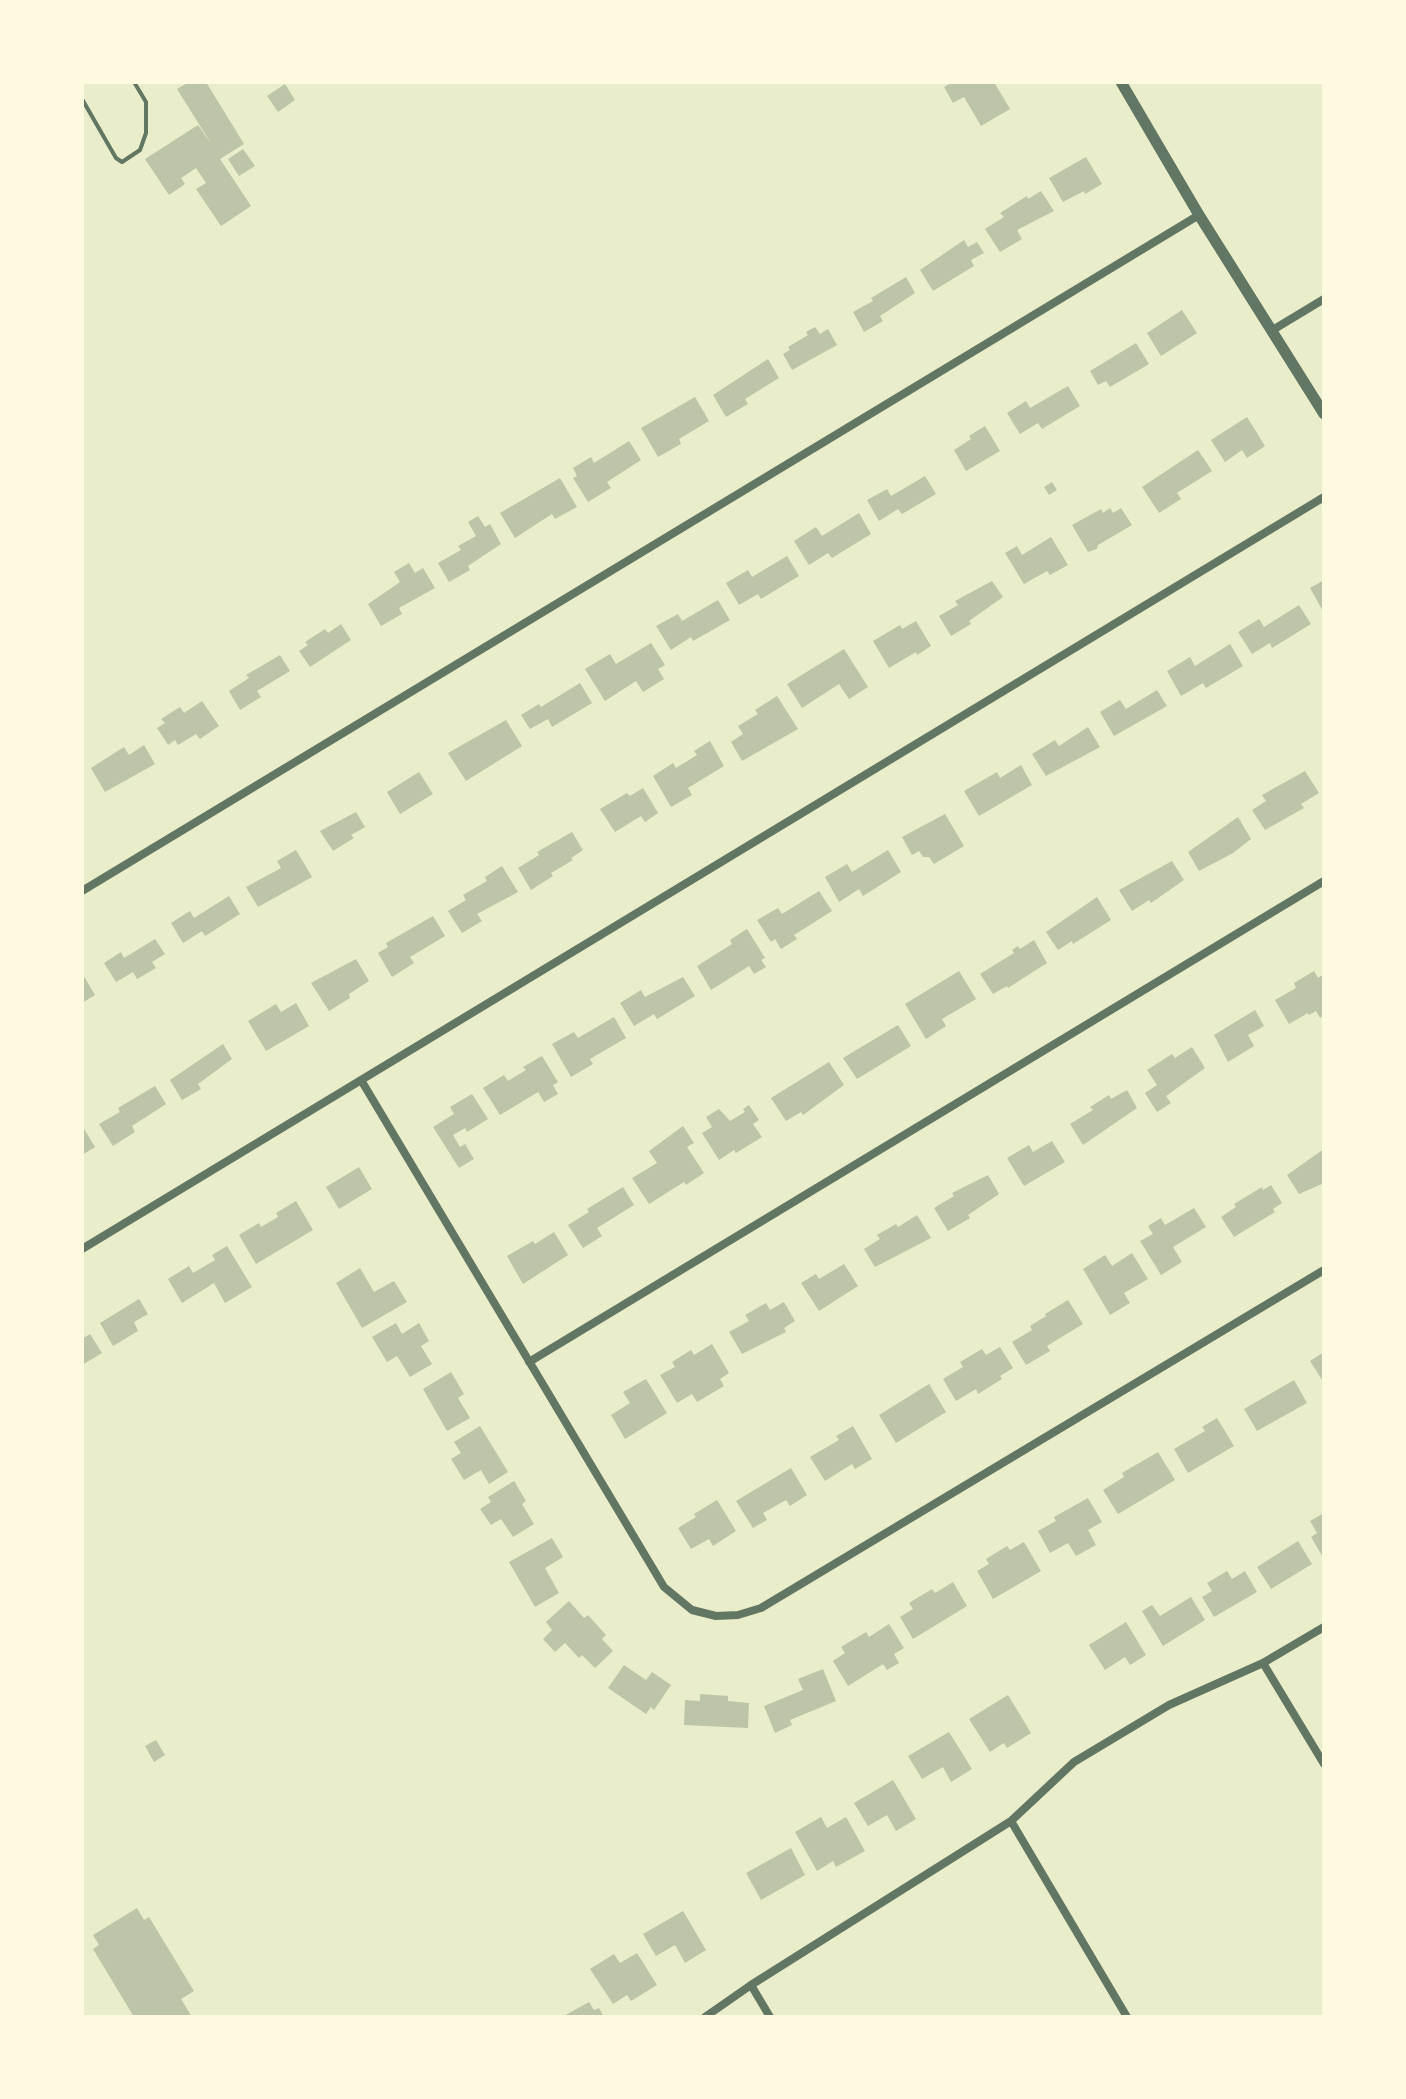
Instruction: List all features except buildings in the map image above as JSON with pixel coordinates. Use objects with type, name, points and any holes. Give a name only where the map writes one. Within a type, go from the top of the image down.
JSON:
[{"type":"street","points":[[1121,82],[1199,215],[1324,414]]},
{"type":"street","points":[[82,891],[1199,215]]},
{"type":"street","points":[[1271,331],[1324,299]]},
{"type":"street","points":[[82,1249],[1324,497]]},
{"type":"street","points":[[529,1362],[1324,881]]},
{"type":"street","points":[[361,1080],[664,1587],[692,1610],[716,1616],[738,1615],[766,1605],[1324,1270]]},
{"type":"street","points":[[705,2017],[1011,1821],[1074,1762],[1169,1705],[1263,1663],[1324,1627]]},
{"type":"street","points":[[1263,1663],[1324,1764]]},
{"type":"street","points":[[1011,1821],[1127,2017]]},
{"type":"street","points":[[751,1985],[770,2017]]},
{"type":"lane","points":[[82,99],[116,158],[122,162],[140,150],[146,133],[146,102],[134,82]]}]
